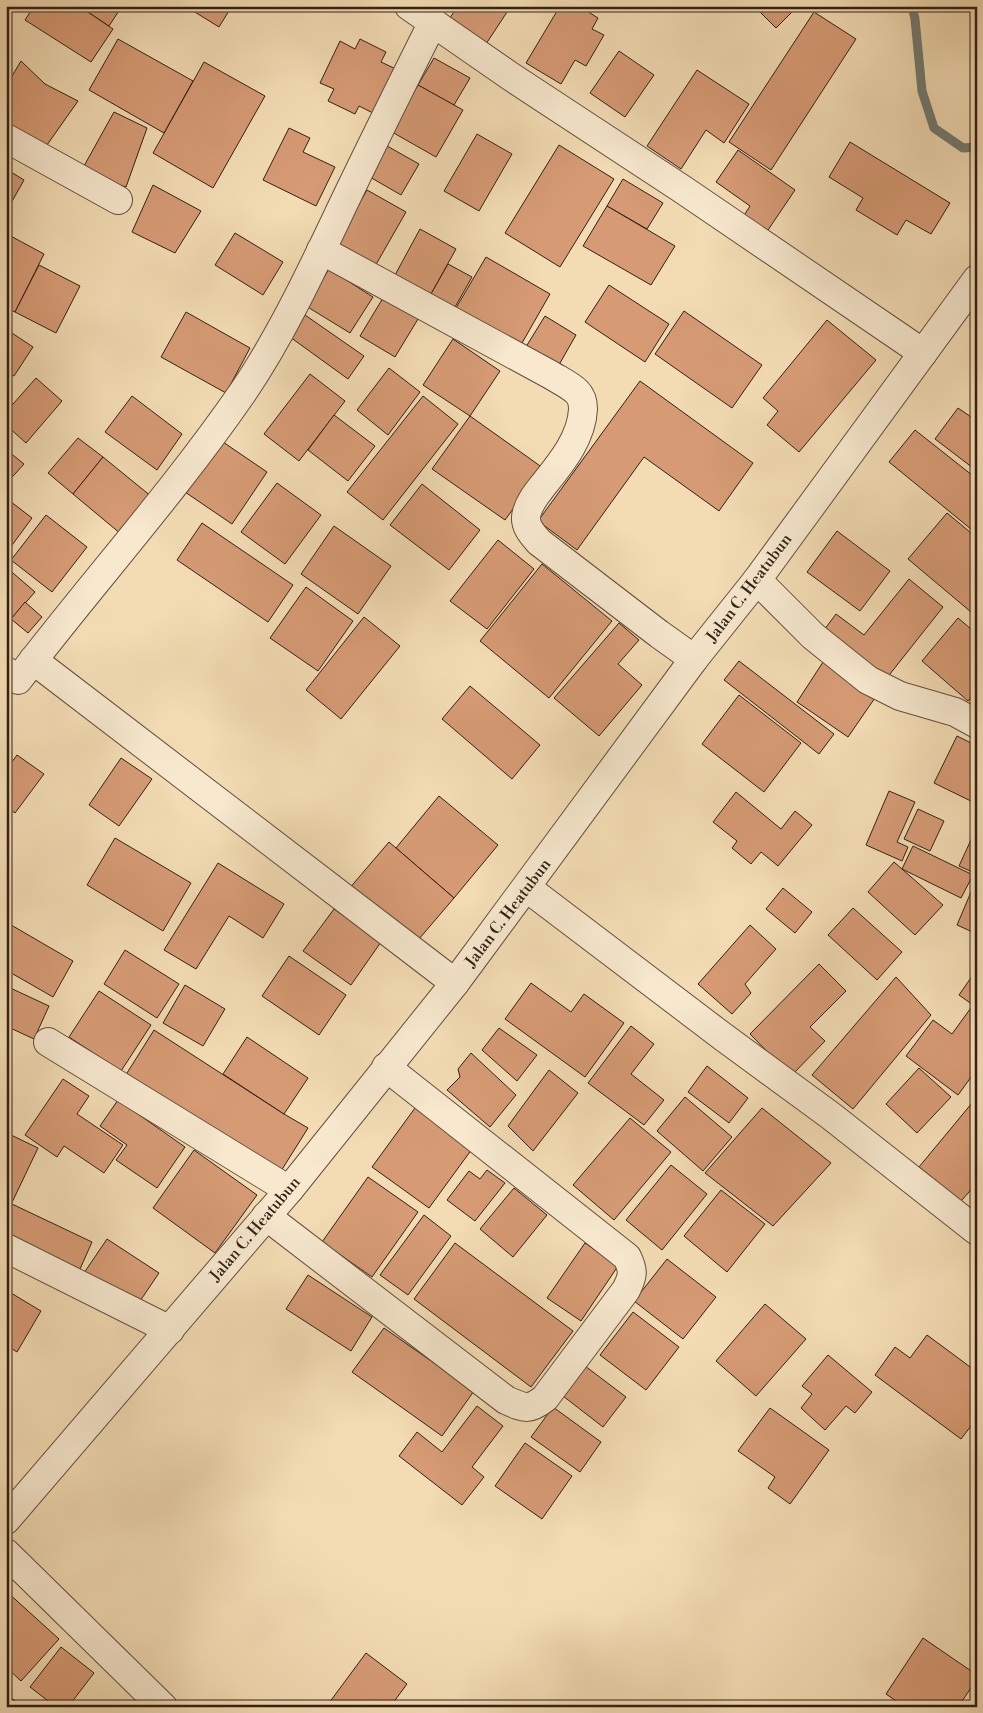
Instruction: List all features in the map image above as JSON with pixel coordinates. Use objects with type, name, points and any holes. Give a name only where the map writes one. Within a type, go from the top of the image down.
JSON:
[{"type":"street","points":[[409,6],[510,76],[682,189],[923,353]]},
{"type":"street","points":[[6,671],[18,680],[186,470],[243,392],[280,328],[321,250],[393,99],[433,22]]},
{"type":"street","points":[[6,138],[118,200]]},
{"type":"street","points":[[321,250],[551,375],[578,392],[583,404],[583,418],[579,433],[554,472],[532,500],[526,513],[529,531],[539,542],[694,659]]},
{"type":"street","name":"Jalan C. Heatubun","points":[[6,1520],[289,1190],[455,983],[527,888],[694,659],[757,580],[977,280]]},
{"type":"street","points":[[757,580],[813,636],[868,680],[900,696],[955,712],[977,724]]},
{"type":"street","points":[[33,660],[455,983]]},
{"type":"street","points":[[527,888],[831,1116],[977,1231]]},
{"type":"street","points":[[48,1042],[289,1190]]},
{"type":"street","points":[[266,1216],[506,1400],[522,1407],[535,1406],[545,1398],[626,1290],[631,1280],[632,1268],[626,1257],[386,1067]]},
{"type":"street","points":[[6,1248],[170,1330]]},
{"type":"street","points":[[6,1553],[163,1707]]},
{"type":"building","points":[[34,6],[79,6],[113,29],[91,62],[25,20]]},
{"type":"building","points":[[79,6],[122,6],[109,26]]},
{"type":"building","points":[[185,6],[232,6],[219,27]]},
{"type":"building","points":[[458,6],[511,6],[484,47],[447,22]]},
{"type":"building","points":[[560,6],[579,6],[598,18],[592,29],[604,35],[586,66],[575,60],[561,84],[526,63]]},
{"type":"building","points":[[754,6],[798,6],[776,28]]},
{"type":"building","points":[[814,12],[856,39],[771,170],[729,142]]},
{"type":"building","points":[[118,39],[193,81],[164,133],[89,90]]},
{"type":"building","points":[[360,39],[386,52],[381,62],[396,69],[375,114],[359,106],[355,114],[328,101],[334,89],[320,83],[340,41],[355,49]]},
{"type":"building","points":[[619,51],[654,75],[625,117],[590,93]]},
{"type":"building","points":[[434,58],[470,78],[454,105],[418,85]]},
{"type":"building","points":[[21,61],[45,84],[78,101],[42,152],[6,123],[6,86]]},
{"type":"building","points":[[204,62],[265,96],[213,188],[153,153]]},
{"type":"building","points":[[697,70],[749,104],[724,143],[706,130],[681,169],[647,146]]},
{"type":"building","points":[[418,85],[463,110],[436,157],[392,132]]},
{"type":"building","points":[[114,112],[147,128],[126,187],[102,180],[84,166]]},
{"type":"building","points":[[289,128],[310,138],[303,152],[335,167],[316,206],[263,180]]},
{"type":"building","points":[[477,134],[512,154],[479,211],[444,191]]},
{"type":"building","points":[[380,142],[419,164],[401,195],[363,173]]},
{"type":"building","points":[[850,142],[950,203],[931,234],[906,220],[897,235],[856,210],[863,198],[829,177]]},
{"type":"building","points":[[559,145],[614,179],[560,267],[505,233]]},
{"type":"building","points":[[738,150],[795,190],[766,233],[743,217],[750,206],[716,182]]},
{"type":"building","points":[[6,169],[24,180],[6,212]]},
{"type":"building","points":[[623,179],[663,203],[647,229],[607,206]]},
{"type":"building","points":[[153,185],[201,211],[175,253],[132,232]]},
{"type":"building","points":[[367,190],[406,212],[374,268],[335,246]]},
{"type":"building","points":[[607,206],[675,246],[651,285],[583,246]]},
{"type":"building","points":[[420,229],[456,249],[431,294],[395,275]]},
{"type":"building","points":[[235,233],[283,262],[263,295],[215,265]]},
{"type":"building","points":[[7,234],[44,254],[15,312],[6,308]]},
{"type":"building","points":[[486,257],[550,294],[518,350],[453,313]]},
{"type":"building","points":[[448,264],[472,277],[455,307],[431,294]]},
{"type":"building","points":[[39,265],[80,286],[56,333],[15,312]]},
{"type":"building","points":[[329,269],[373,297],[350,333],[306,306]]},
{"type":"building","points":[[609,285],[669,324],[645,362],[585,322]]},
{"type":"building","points":[[383,298],[418,319],[395,357],[360,336]]},
{"type":"building","points":[[684,311],[762,365],[732,408],[655,354]]},
{"type":"building","points":[[186,312],[250,348],[226,393],[161,357]]},
{"type":"building","points":[[305,315],[364,356],[348,379],[290,337]]},
{"type":"building","points":[[545,316],[576,335],[556,370],[524,350]]},
{"type":"building","points":[[827,320],[876,360],[799,452],[767,425],[778,411],[763,398]]},
{"type":"building","points":[[6,329],[33,347],[14,376],[6,372]]},
{"type":"building","points":[[453,339],[500,371],[470,416],[423,385]]},
{"type":"building","points":[[389,368],[420,392],[388,435],[357,410]]},
{"type":"building","points":[[310,374],[345,401],[299,461],[264,434]]},
{"type":"building","points":[[36,378],[62,401],[26,443],[6,425],[6,412]]},
{"type":"building","points":[[640,381],[753,463],[719,511],[644,457],[577,550],[538,521]]},
{"type":"building","points":[[132,396],[182,434],[157,470],[105,432]]},
{"type":"building","points":[[423,396],[458,424],[383,520],[347,492]]},
{"type":"building","points":[[958,408],[977,421],[977,471],[935,439]]},
{"type":"building","points":[[334,415],[375,446],[348,481],[308,450]]},
{"type":"building","points":[[470,416],[543,468],[505,520],[432,469]]},
{"type":"building","points":[[915,430],[977,479],[977,534],[889,462]]},
{"type":"building","points":[[78,438],[103,457],[73,494],[48,473]]},
{"type":"building","points":[[220,440],[267,472],[232,524],[185,492]]},
{"type":"building","points":[[9,452],[24,464],[6,484],[6,454]]},
{"type":"building","points":[[103,457],[152,497],[121,534],[73,494]]},
{"type":"building","points":[[277,483],[321,515],[285,564],[241,532]]},
{"type":"building","points":[[422,484],[480,530],[449,570],[390,525]]},
{"type":"building","points":[[6,498],[32,518],[7,552],[6,551]]},
{"type":"building","points":[[947,513],[977,538],[977,617],[908,559]]},
{"type":"building","points":[[46,515],[87,547],[52,592],[11,560]]},
{"type":"building","points":[[202,523],[293,585],[268,622],[177,560]]},
{"type":"building","points":[[334,526],[391,566],[358,614],[301,574]]},
{"type":"building","points":[[837,531],[890,571],[860,611],[807,572]]},
{"type":"building","points":[[498,540],[534,569],[487,629],[450,601]]},
{"type":"building","points":[[542,564],[612,621],[549,698],[480,641]]},
{"type":"building","points":[[6,567],[35,592],[11,619],[6,615]]},
{"type":"building","points":[[909,579],[943,607],[886,679],[824,630],[836,614],[864,635]]},
{"type":"building","points":[[306,587],[353,621],[318,671],[270,638]]},
{"type":"building","points":[[25,602],[42,617],[28,633],[11,619]]},
{"type":"building","points":[[364,617],[400,646],[341,719],[306,690]]},
{"type":"building","points":[[958,618],[977,634],[977,691],[968,701],[922,661]]},
{"type":"building","points":[[619,623],[639,640],[618,664],[642,685],[599,736],[554,698]]},
{"type":"building","points":[[825,659],[877,695],[848,737],[797,702]]},
{"type":"building","points":[[739,661],[834,734],[819,754],[724,680]]},
{"type":"building","points":[[470,686],[540,745],[512,779],[442,719]]},
{"type":"building","points":[[739,695],[801,743],[764,792],[702,744]]},
{"type":"building","points":[[957,736],[977,746],[977,804],[934,783]]},
{"type":"building","points":[[17,755],[44,774],[15,813],[6,806],[6,770]]},
{"type":"building","points":[[121,758],[152,779],[119,826],[89,805]]},
{"type":"building","points":[[889,791],[915,802],[897,842],[908,847],[902,861],[866,845]]},
{"type":"building","points":[[736,792],[781,829],[795,811],[812,825],[778,866],[761,852],[751,864],[732,848],[737,841],[713,822]]},
{"type":"building","points":[[439,796],[498,845],[454,898],[396,848]]},
{"type":"building","points":[[918,809],[944,821],[930,851],[904,839]]},
{"type":"building","points":[[977,830],[977,874],[959,866]]},
{"type":"building","points":[[115,838],[191,883],[163,931],[87,885]]},
{"type":"building","points":[[389,842],[454,898],[413,946],[348,890]]},
{"type":"building","points":[[913,846],[973,875],[961,898],[902,869]]},
{"type":"building","points":[[894,862],[943,905],[915,935],[868,892]]},
{"type":"building","points":[[218,863],[284,904],[263,938],[229,916],[196,969],[164,950]]},
{"type":"building","points":[[977,878],[977,934],[957,925]]},
{"type":"building","points":[[783,888],[812,912],[795,933],[766,909]]},
{"type":"building","points":[[853,908],[902,952],[877,980],[828,935]]},
{"type":"building","points":[[334,909],[381,942],[351,985],[303,951]]},
{"type":"building","points":[[6,922],[73,961],[53,997],[6,970]]},
{"type":"building","points":[[750,925],[776,949],[745,984],[751,993],[732,1014],[698,984]]},
{"type":"building","points":[[125,950],[179,984],[157,1018],[104,984]]},
{"type":"building","points":[[289,956],[346,995],[319,1035],[262,996]]},
{"type":"building","points":[[819,964],[846,991],[810,1027],[825,1041],[791,1076],[750,1034]]},
{"type":"building","points":[[975,972],[977,973],[977,1069],[958,1095],[906,1056],[933,1020],[952,1034],[973,1005],[959,995]]},
{"type":"building","points":[[896,977],[931,1015],[853,1109],[812,1075]]},
{"type":"building","points":[[531,983],[571,1012],[584,994],[624,1023],[585,1077],[505,1019]]},
{"type":"building","points":[[185,985],[225,1009],[203,1046],[163,1023]]},
{"type":"building","points":[[6,986],[49,1006],[34,1039],[6,1026]]},
{"type":"building","points":[[99,991],[151,1025],[121,1071],[69,1037]]},
{"type":"building","points":[[631,1026],[654,1044],[631,1074],[664,1100],[644,1125],[588,1083]]},
{"type":"building","points":[[499,1028],[537,1055],[517,1081],[482,1050]]},
{"type":"building","points":[[154,1030],[308,1128],[276,1179],[122,1081]]},
{"type":"building","points":[[247,1037],[308,1078],[284,1114],[223,1074]]},
{"type":"building","points":[[471,1053],[516,1095],[490,1127],[447,1090],[460,1077],[458,1069]]},
{"type":"building","points":[[707,1066],[748,1098],[729,1123],[688,1092]]},
{"type":"building","points":[[919,1068],[951,1097],[917,1133],[886,1104]]},
{"type":"building","points":[[549,1070],[578,1093],[533,1151],[508,1126]]},
{"type":"building","points":[[63,1079],[89,1096],[77,1114],[123,1145],[104,1173],[64,1146],[57,1157],[25,1135]]},
{"type":"building","points":[[685,1097],[732,1137],[703,1171],[657,1131]]},
{"type":"building","points":[[977,1097],[977,1183],[961,1201],[919,1167]]},
{"type":"building","points":[[118,1100],[185,1147],[157,1188],[116,1160],[127,1145],[100,1126]]},
{"type":"building","points":[[415,1108],[472,1149],[429,1208],[372,1167]]},
{"type":"building","points":[[762,1108],[831,1163],[773,1226],[705,1173]]},
{"type":"building","points":[[630,1118],[671,1152],[614,1220],[573,1185]]},
{"type":"building","points":[[11,1135],[38,1148],[6,1215],[6,1144]]},
{"type":"building","points":[[194,1150],[257,1195],[215,1253],[153,1208]]},
{"type":"building","points":[[671,1165],[707,1194],[662,1250],[626,1220]]},
{"type":"building","points":[[487,1170],[505,1183],[475,1221],[447,1200],[469,1171],[480,1179]]},
{"type":"building","points":[[368,1177],[418,1212],[372,1277],[322,1242]]},
{"type":"building","points":[[514,1188],[547,1215],[513,1257],[480,1229]]},
{"type":"building","points":[[721,1190],[765,1224],[727,1272],[684,1236]]},
{"type":"building","points":[[12,1204],[92,1242],[80,1269],[6,1233],[6,1215]]},
{"type":"building","points":[[424,1215],[451,1236],[408,1295],[380,1275]]},
{"type":"building","points":[[107,1239],[159,1273],[136,1307],[84,1273]]},
{"type":"building","points":[[455,1243],[573,1331],[531,1387],[414,1299]]},
{"type":"building","points":[[585,1243],[618,1266],[581,1321],[547,1298]]},
{"type":"building","points":[[667,1259],[716,1297],[683,1339],[634,1301]]},
{"type":"building","points":[[308,1275],[372,1317],[351,1351],[286,1309]]},
{"type":"building","points":[[6,1290],[41,1311],[17,1352],[6,1345]]},
{"type":"building","points":[[765,1304],[806,1339],[756,1396],[716,1361]]},
{"type":"building","points":[[633,1312],[679,1347],[646,1390],[600,1355]]},
{"type":"building","points":[[384,1328],[474,1391],[442,1436],[352,1372]]},
{"type":"building","points":[[927,1335],[977,1372],[977,1418],[961,1439],[875,1375],[895,1347],[910,1358]]},
{"type":"building","points":[[828,1355],[872,1392],[855,1413],[846,1406],[825,1430],[801,1408],[812,1394],[802,1386]]},
{"type":"building","points":[[585,1366],[626,1397],[603,1427],[563,1396]]},
{"type":"building","points":[[477,1406],[503,1426],[472,1467],[484,1477],[462,1505],[399,1456],[417,1432],[442,1452]]},
{"type":"building","points":[[553,1407],[601,1442],[580,1472],[531,1437]]},
{"type":"building","points":[[770,1408],[829,1450],[790,1504],[768,1488],[775,1477],[738,1451]]},
{"type":"building","points":[[525,1443],[572,1476],[542,1519],[495,1486]]},
{"type":"building","points":[[6,1591],[59,1639],[21,1681],[6,1667]]},
{"type":"building","points":[[923,1638],[977,1675],[977,1679],[958,1707],[905,1707],[886,1694]]},
{"type":"building","points":[[61,1647],[94,1673],[68,1707],[56,1707],[30,1687]]},
{"type":"building","points":[[366,1653],[407,1684],[390,1707],[326,1707]]},
{"type":"building","points":[[6,1693],[22,1707],[6,1707]]},
{"type":"waterway","points":[[912,6],[922,91],[934,128],[963,148],[977,147]]}]
